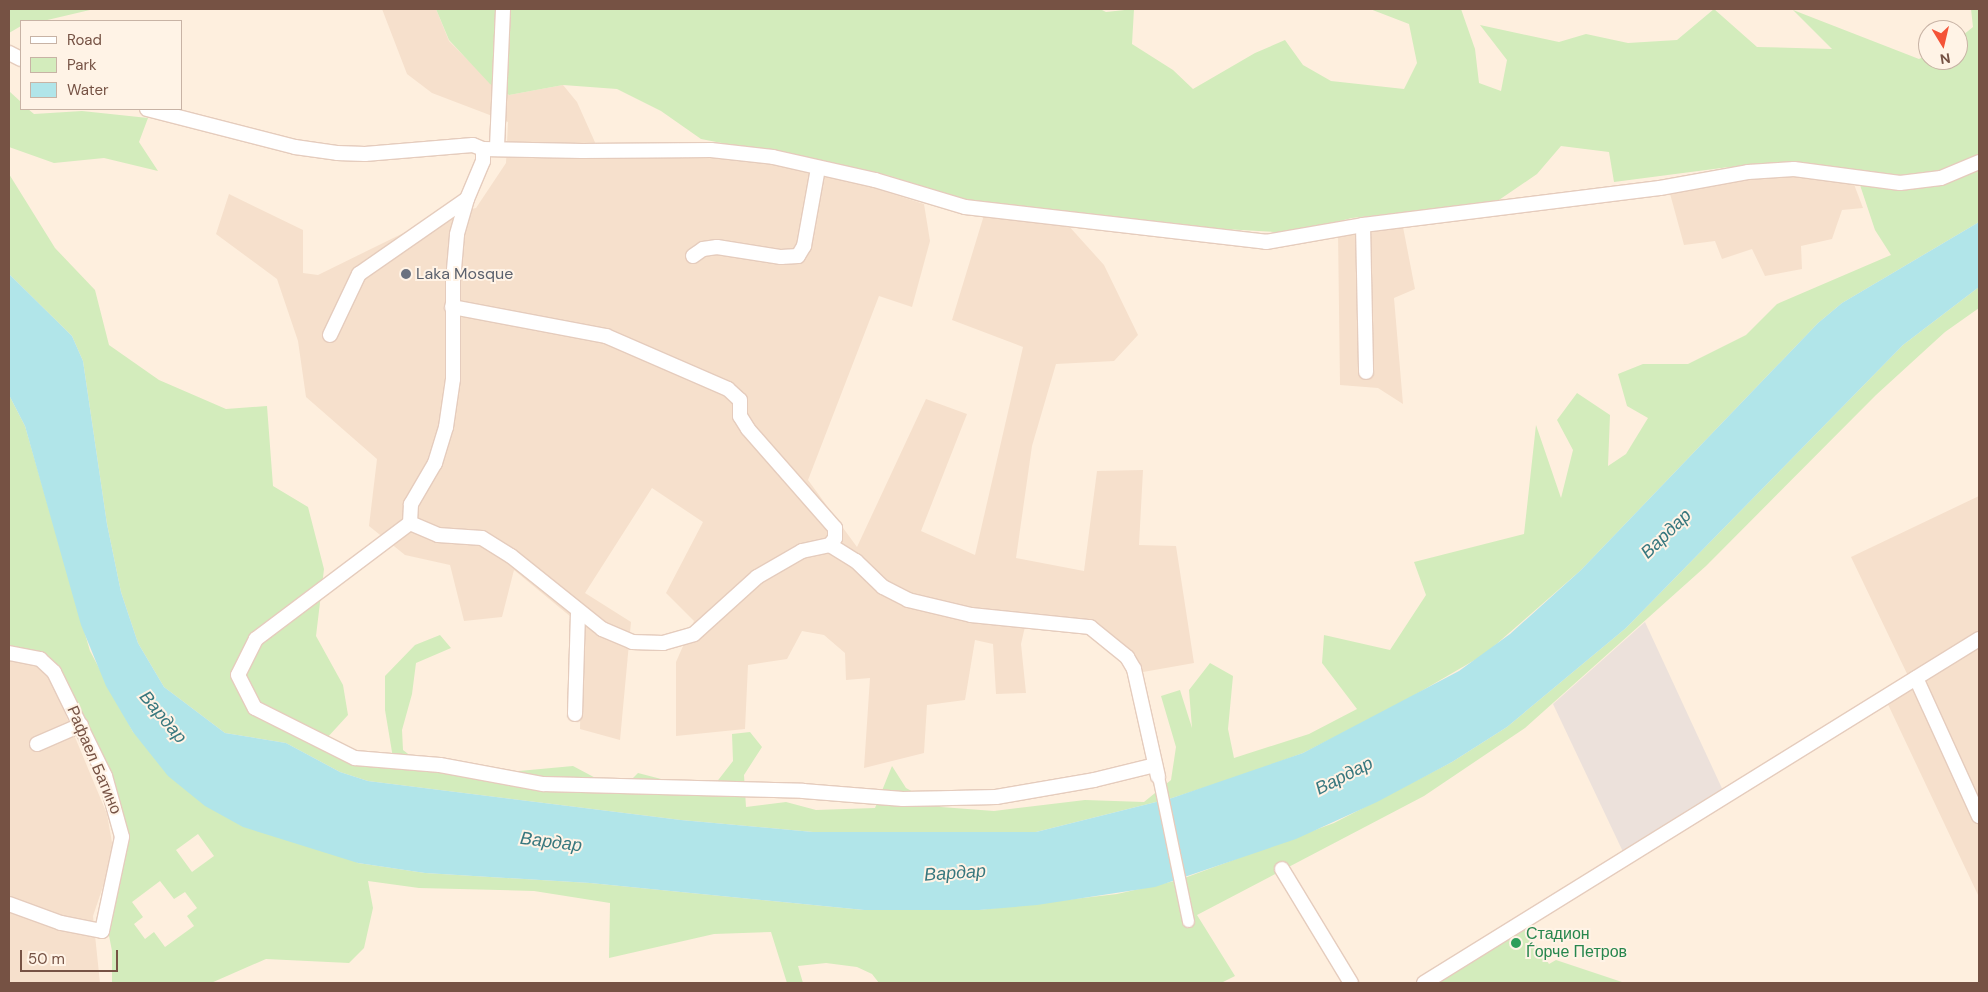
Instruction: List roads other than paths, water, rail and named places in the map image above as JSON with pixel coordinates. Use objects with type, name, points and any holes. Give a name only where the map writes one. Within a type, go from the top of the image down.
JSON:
[{"type":"street","points":[[504,9],[490,148],[467,199],[457,235],[452,307],[453,379],[446,427],[425,484],[411,504],[410,523],[256,639],[238,675],[255,708],[355,758],[440,765],[543,784],[784,790],[903,799],[968,798],[996,797],[1156,770]]},
{"type":"street","points":[[151,110],[295,147],[337,153],[365,154],[455,146],[582,151],[711,150],[773,157],[876,180],[965,207],[1038,218],[1182,230],[1266,242],[1364,225],[1588,198],[1748,172],[1801,170],[1900,183],[1941,178],[1979,162]]},
{"type":"street","points":[[693,256],[703,249],[717,247],[782,258],[798,256],[804,246],[818,168]]},
{"type":"street","points":[[330,335],[358,274],[467,199]]},
{"type":"street","points":[[1364,225],[1366,372]]},
{"type":"street","points":[[452,307],[606,336],[728,389],[740,400],[740,416],[748,429],[835,528],[835,538],[830,545]]},
{"type":"street","points":[[410,523],[438,535],[482,538],[511,556],[602,629],[632,642],[662,643],[684,639],[694,634],[757,577],[802,551],[830,545],[856,560],[882,587],[908,600],[971,615],[1081,625],[1099,632],[1127,657],[1134,669],[1188,921]]},
{"type":"street","points":[[575,714],[578,611]]},
{"type":"street","points":[[1424,983],[1979,639]]},
{"type":"street","name":"Рафаел Батино","points":[[9,653],[45,662],[81,725],[105,776],[122,831],[121,852],[102,931],[60,922],[9,904]]},
{"type":"street","points":[[1916,678],[1979,816]]},
{"type":"street","points":[[37,744],[81,725]]},
{"type":"street","points":[[1282,869],[1351,983]]},
{"type":"water","name":"Вардар","points":[[1979,222],[1979,287],[1903,345],[1626,628],[1507,727],[1452,762],[1377,802],[1296,839],[1155,887],[1037,905],[979,910],[864,910],[590,883],[425,873],[358,863],[243,827],[205,806],[168,776],[133,732],[106,686],[81,625],[25,426],[9,395],[9,274],[72,336],[83,361],[107,524],[121,592],[138,643],[164,687],[225,733],[286,743],[340,772],[368,781],[681,820],[813,832],[1036,832],[1172,798],[1303,753],[1459,671],[1510,634],[1581,570],[1818,323],[1842,303]]},
{"type":"place","name":"Laka Mosque","points":[[406,274]]},
{"type":"place","name":"Стадион Ѓорче Петров","points":[[1516,943]]}]
